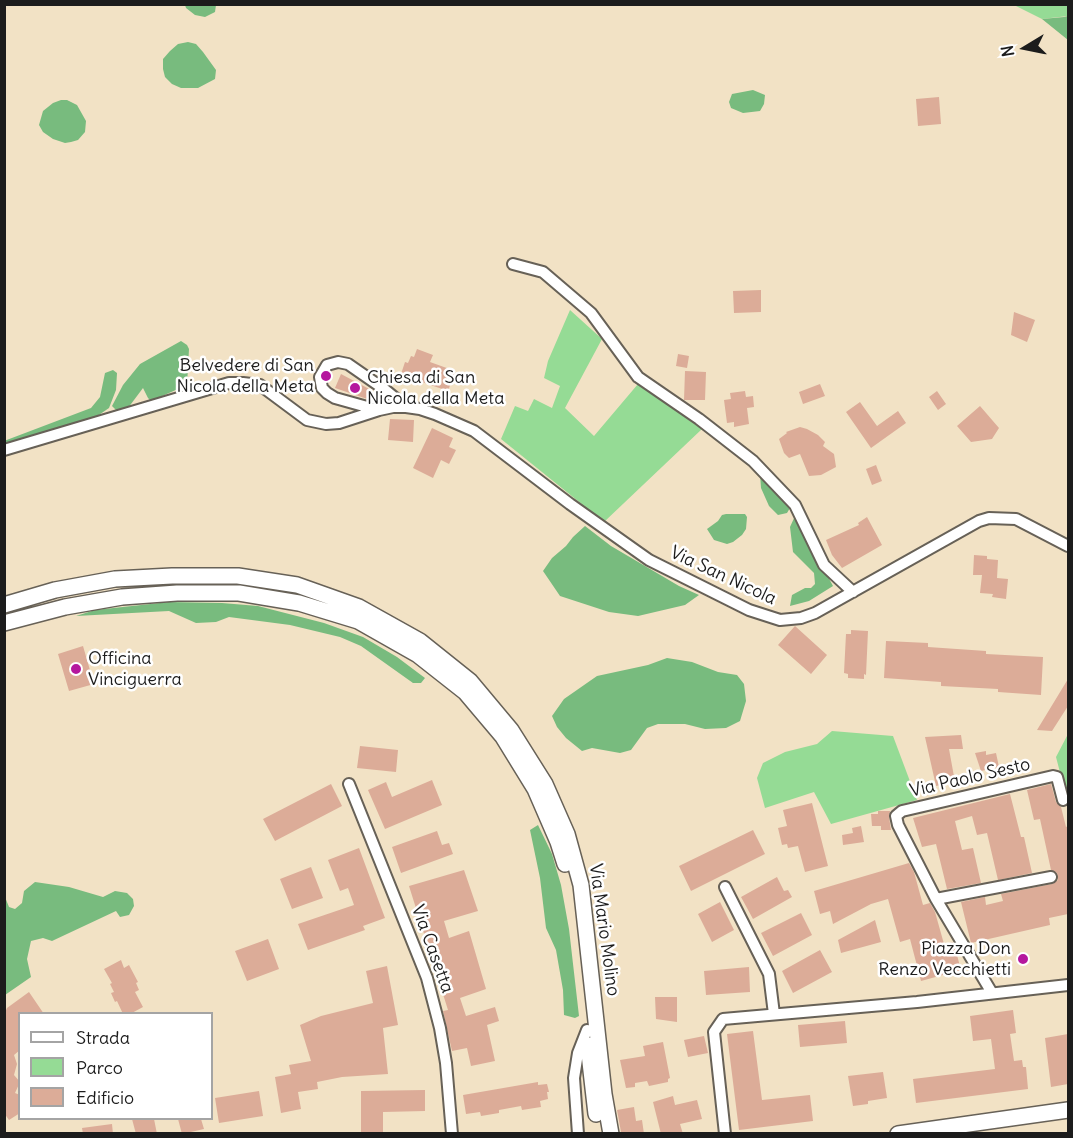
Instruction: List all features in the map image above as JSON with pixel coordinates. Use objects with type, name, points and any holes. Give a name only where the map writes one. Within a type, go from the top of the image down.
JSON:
[{"type":"main road","name":"Via Mario Molino","points":[[4,604],[55,590],[115,579],[238,576],[297,585],[359,607],[420,640],[470,681],[511,730],[545,784],[567,834],[581,885],[604,1094],[611,1134]]},
{"type":"main road","name":"Via Mario Molino","points":[[4,623],[65,607],[122,597],[177,592],[239,593],[299,603],[357,621],[418,655],[465,693],[503,737],[535,789],[558,842],[572,887],[592,1088],[600,1134]]},
{"type":"main road","points":[[898,1134],[985,1128],[1068,1110]]},
{"type":"street","points":[[513,264],[543,272],[591,313],[638,377],[699,419],[753,461],[795,505],[824,565],[853,592]]},
{"type":"street","points":[[378,410],[335,398],[327,393],[320,383],[320,377],[327,365],[338,362],[354,367],[406,407]]},
{"type":"street","points":[[4,450],[228,383],[243,382],[260,385],[299,415],[318,423],[339,423],[378,410]]},
{"type":"street","name":"Via San Nicola","points":[[378,410],[406,407],[435,414],[474,431],[649,560],[755,613],[780,620],[801,618],[814,613],[978,521],[989,518],[1016,519],[1068,546]]},
{"type":"street","name":"Via Paolo Sesto","points":[[936,899],[898,825],[896,816],[902,811],[1053,776],[1058,777],[1063,800]]},
{"type":"street","name":"Via Casetta","points":[[349,784],[427,978],[446,1063],[452,1134]]},
{"type":"street","points":[[992,993],[936,899],[1052,877]]},
{"type":"street","points":[[725,887],[769,974],[774,1014]]},
{"type":"street","points":[[724,1134],[714,1032],[723,1019],[1068,985]]},
{"type":"street","points":[[578,1134],[574,1078],[578,1053],[587,1030]]},
{"type":"green space","points":[[185,5],[216,5],[215,12],[205,17],[195,15]]},
{"type":"green space","points":[[1014,5],[1068,5],[1068,16],[1042,19]]},
{"type":"green space","points":[[1068,16],[1068,40],[1042,19],[1064,17]]},
{"type":"green space","points":[[188,42],[196,44],[216,70],[215,79],[198,88],[181,88],[172,84],[165,77],[163,69],[163,59],[170,51],[178,44]]},
{"type":"green space","points":[[753,90],[765,95],[760,111],[743,113],[731,108],[729,102],[732,94]]},
{"type":"green space","points":[[61,100],[77,105],[86,121],[85,132],[78,140],[65,143],[53,139],[43,132],[39,125],[43,111]]},
{"type":"green space","points":[[570,310],[602,339],[565,408],[594,436],[638,384],[702,429],[604,522],[501,439],[515,406],[528,411],[534,399],[552,408],[560,386],[544,378],[548,361]]},
{"type":"green space","points":[[181,341],[189,349],[187,385],[151,401],[143,388],[128,408],[116,410],[112,406],[123,385],[140,364]]},
{"type":"green space","points":[[113,370],[117,373],[116,390],[109,408],[93,419],[5,446],[4,441],[91,408],[100,397],[105,373]]},
{"type":"green space","points":[[760,474],[790,508],[787,513],[778,515],[769,506],[761,488]]},
{"type":"green space","points":[[726,514],[745,514],[747,517],[746,529],[742,535],[727,544],[714,540],[707,529]]},
{"type":"green space","points":[[795,516],[833,586],[809,601],[790,606],[792,595],[805,588],[811,588],[815,584],[814,573],[793,552],[790,527]]},
{"type":"green space","points":[[585,526],[611,546],[679,586],[699,595],[685,605],[638,616],[609,612],[560,596],[543,571],[552,558]]},
{"type":"green space","points":[[169,602],[258,606],[324,623],[363,637],[397,657],[425,678],[421,683],[413,683],[361,646],[340,637],[290,625],[229,617],[216,622],[196,623],[169,611],[76,616],[95,610]]},
{"type":"green space","points":[[667,658],[692,662],[718,672],[737,675],[744,684],[746,701],[740,721],[726,728],[705,729],[685,724],[658,724],[647,728],[631,750],[620,753],[592,748],[582,751],[557,727],[552,716],[564,699],[597,676],[648,665]]},
{"type":"green space","points":[[832,731],[893,736],[917,800],[831,824],[814,792],[765,808],[757,778],[763,763],[785,752],[817,744]]},
{"type":"green space","points":[[1068,734],[1068,803],[1056,757]]},
{"type":"green space","points":[[538,825],[552,854],[561,885],[569,929],[579,1016],[575,1018],[564,1015],[563,990],[556,950],[546,928],[540,878],[530,830]]},
{"type":"green space","points":[[35,882],[69,887],[103,897],[115,891],[127,893],[133,899],[134,906],[129,915],[120,917],[116,911],[52,941],[43,938],[31,941],[27,959],[31,977],[5,995],[5,897],[9,907],[15,909],[22,903],[24,891]]},
{"type":"building","points":[[939,97],[941,124],[918,126],[916,99]]},
{"type":"building","points":[[761,290],[761,312],[734,313],[733,291]]},
{"type":"building","points":[[1014,312],[1035,320],[1027,342],[1011,335]]},
{"type":"building","points":[[417,349],[433,355],[430,362],[455,371],[448,391],[400,377],[405,362],[408,363],[411,356],[414,357]]},
{"type":"building","points":[[678,354],[689,356],[687,368],[676,366]]},
{"type":"building","points":[[685,371],[706,372],[705,400],[684,400]]},
{"type":"building","name":"Chiesa di San Nicola della Meta","points":[[341,374],[373,391],[370,400],[335,388]]},
{"type":"building","points":[[820,384],[825,396],[803,404],[799,392]]},
{"type":"building","points":[[745,391],[746,397],[753,396],[754,407],[747,408],[749,424],[734,427],[734,422],[727,423],[724,400],[731,399],[730,393]]},
{"type":"building","points":[[937,391],[946,404],[938,410],[929,397]]},
{"type":"building","points":[[860,402],[877,426],[898,411],[906,423],[871,448],[846,412]]},
{"type":"building","points":[[980,406],[999,428],[992,439],[971,442],[957,426]]},
{"type":"building","points":[[390,419],[414,420],[413,442],[388,440]]},
{"type":"building","points":[[800,427],[818,435],[825,442],[823,446],[834,454],[836,467],[821,475],[809,476],[800,454],[789,458],[784,453],[779,439],[786,432]]},
{"type":"building","points":[[432,428],[453,438],[449,447],[456,450],[449,464],[441,460],[433,478],[413,468]]},
{"type":"building","points":[[876,465],[882,481],[872,485],[866,469]]},
{"type":"building","points":[[867,517],[882,545],[842,568],[832,555],[826,540],[859,525],[858,523]]},
{"type":"building","points":[[974,555],[998,560],[997,578],[1008,579],[1006,599],[992,597],[993,594],[980,593],[982,575],[973,575]]},
{"type":"building","points":[[795,626],[827,655],[811,674],[778,645]]},
{"type":"building","points":[[851,630],[868,631],[864,679],[848,678],[848,674],[844,673],[846,634],[851,634]]},
{"type":"building","points":[[886,641],[928,643],[928,647],[986,651],[986,654],[1043,657],[1041,695],[998,692],[998,689],[941,686],[941,682],[884,678]]},
{"type":"building","name":"Officina Vinciguerra","points":[[83,646],[94,684],[69,691],[58,654]]},
{"type":"building","points":[[1068,679],[1068,706],[1052,731],[1037,730]]},
{"type":"building","points":[[961,735],[963,749],[949,749],[955,782],[936,786],[925,737]]},
{"type":"building","points":[[360,746],[398,750],[396,772],[357,768]]},
{"type":"building","points":[[986,751],[986,755],[996,753],[999,767],[981,771],[975,753]]},
{"type":"building","points":[[432,780],[442,805],[385,829],[368,790],[386,782],[392,797]]},
{"type":"building","points":[[331,784],[342,806],[275,841],[263,819]]},
{"type":"building","points":[[1051,784],[1056,802],[1061,807],[1066,827],[1068,826],[1068,914],[1049,918],[1050,925],[971,943],[961,902],[985,897],[986,905],[1003,901],[1001,894],[1052,884],[1058,880],[1057,873],[1051,870],[1040,819],[1034,820],[1027,790]]},
{"type":"building","points":[[1010,794],[1021,837],[1024,837],[1032,873],[998,880],[987,833],[977,835],[972,816],[955,821],[962,850],[973,848],[981,883],[947,889],[936,844],[922,847],[913,818]]},
{"type":"building","points":[[812,803],[828,866],[805,872],[798,846],[788,848],[787,844],[782,845],[778,828],[787,826],[783,810]]},
{"type":"building","points":[[878,811],[890,811],[891,830],[881,830],[881,826],[872,826],[871,814],[878,814]]},
{"type":"building","points":[[861,826],[864,842],[843,845],[842,835],[853,833],[852,828]]},
{"type":"building","points":[[753,830],[765,854],[691,891],[679,866]]},
{"type":"building","points":[[437,831],[442,845],[449,843],[453,854],[401,873],[392,847]]},
{"type":"building","points":[[359,848],[385,918],[363,926],[365,930],[308,950],[298,924],[354,905],[348,888],[340,891],[328,860]]},
{"type":"building","points":[[909,863],[914,872],[923,905],[930,903],[935,912],[944,944],[953,942],[961,970],[921,981],[910,939],[900,942],[888,899],[871,904],[833,924],[830,911],[820,914],[814,891]]},
{"type":"building","points":[[311,867],[323,898],[292,909],[280,879]]},
{"type":"building","points":[[464,870],[478,911],[444,921],[449,938],[469,931],[486,989],[460,998],[466,1016],[495,1007],[499,1021],[487,1025],[495,1061],[471,1066],[467,1048],[452,1051],[443,1011],[448,1010],[409,886]]},
{"type":"building","points":[[777,877],[784,891],[788,890],[792,897],[753,919],[741,897]]},
{"type":"building","points":[[720,902],[734,930],[712,942],[698,914]]},
{"type":"building","points":[[801,913],[812,935],[773,956],[761,933]]},
{"type":"building","points":[[875,920],[881,942],[841,953],[838,940]]},
{"type":"building","points":[[268,939],[279,969],[247,981],[235,951]]},
{"type":"building","points":[[820,950],[832,972],[793,993],[782,971]]},
{"type":"building","points":[[121,960],[124,968],[129,965],[138,982],[136,983],[139,990],[135,992],[143,1007],[134,1012],[122,1012],[111,993],[114,992],[110,984],[112,983],[104,969]]},
{"type":"building","points":[[387,966],[398,1025],[383,1028],[388,1074],[342,1077],[317,1082],[318,1089],[298,1092],[301,1109],[281,1113],[275,1077],[291,1074],[289,1065],[311,1061],[300,1025],[321,1016],[373,1003],[366,971]]},
{"type":"building","points":[[749,967],[750,992],[706,995],[704,971]]},
{"type":"building","points":[[29,992],[43,1012],[18,1012],[18,1052],[14,1055],[17,1064],[14,1075],[18,1080],[15,1093],[18,1094],[18,1114],[9,1120],[4,1113],[4,1015],[7,1008]]},
{"type":"building","points":[[655,997],[677,997],[677,1022],[656,1019]]},
{"type":"building","points":[[1013,1010],[1016,1033],[1010,1034],[1014,1061],[1022,1060],[1023,1067],[1026,1067],[1028,1089],[916,1103],[913,1079],[995,1069],[991,1039],[973,1041],[970,1016]]},
{"type":"building","points":[[845,1021],[847,1043],[800,1047],[798,1025]]},
{"type":"building","points":[[753,1031],[762,1100],[810,1095],[813,1121],[739,1130],[727,1034]]},
{"type":"building","points":[[1068,1034],[1068,1084],[1051,1087],[1045,1038]]},
{"type":"building","points":[[704,1036],[708,1053],[688,1057],[684,1040]]},
{"type":"building","points":[[663,1042],[670,1078],[668,1082],[649,1086],[647,1081],[635,1083],[635,1087],[626,1088],[620,1060],[645,1056],[643,1046]]},
{"type":"building","points":[[883,1072],[887,1098],[853,1106],[848,1076]]},
{"type":"building","points":[[538,1082],[538,1085],[547,1084],[549,1092],[547,1092],[548,1099],[540,1101],[541,1107],[522,1110],[521,1106],[481,1116],[480,1112],[466,1114],[463,1095]]},
{"type":"building","points":[[425,1090],[425,1111],[383,1112],[383,1134],[361,1134],[361,1091]]},
{"type":"building","points":[[259,1091],[263,1116],[219,1123],[215,1098]]},
{"type":"building","points":[[673,1096],[675,1105],[697,1100],[702,1119],[680,1124],[683,1134],[661,1134],[653,1102]]},
{"type":"building","points":[[634,1107],[636,1121],[642,1120],[644,1134],[621,1132],[617,1110]]},
{"type":"building","points":[[132,1120],[154,1120],[157,1134],[136,1134]]},
{"type":"building","points":[[178,1120],[201,1120],[204,1129],[182,1134]]},
{"type":"building","points":[[112,1124],[113,1134],[83,1134],[82,1128]]},
{"type":"place","name":"Belvedere di San Nicola della Meta","points":[[326,376]]},
{"type":"place","name":"Chiesa di San Nicola della Meta","points":[[355,388]]},
{"type":"place","name":"Officina Vinciguerra","points":[[76,669]]},
{"type":"place","name":"Piazza Don Renzo Vecchietti","points":[[1023,959]]}]
